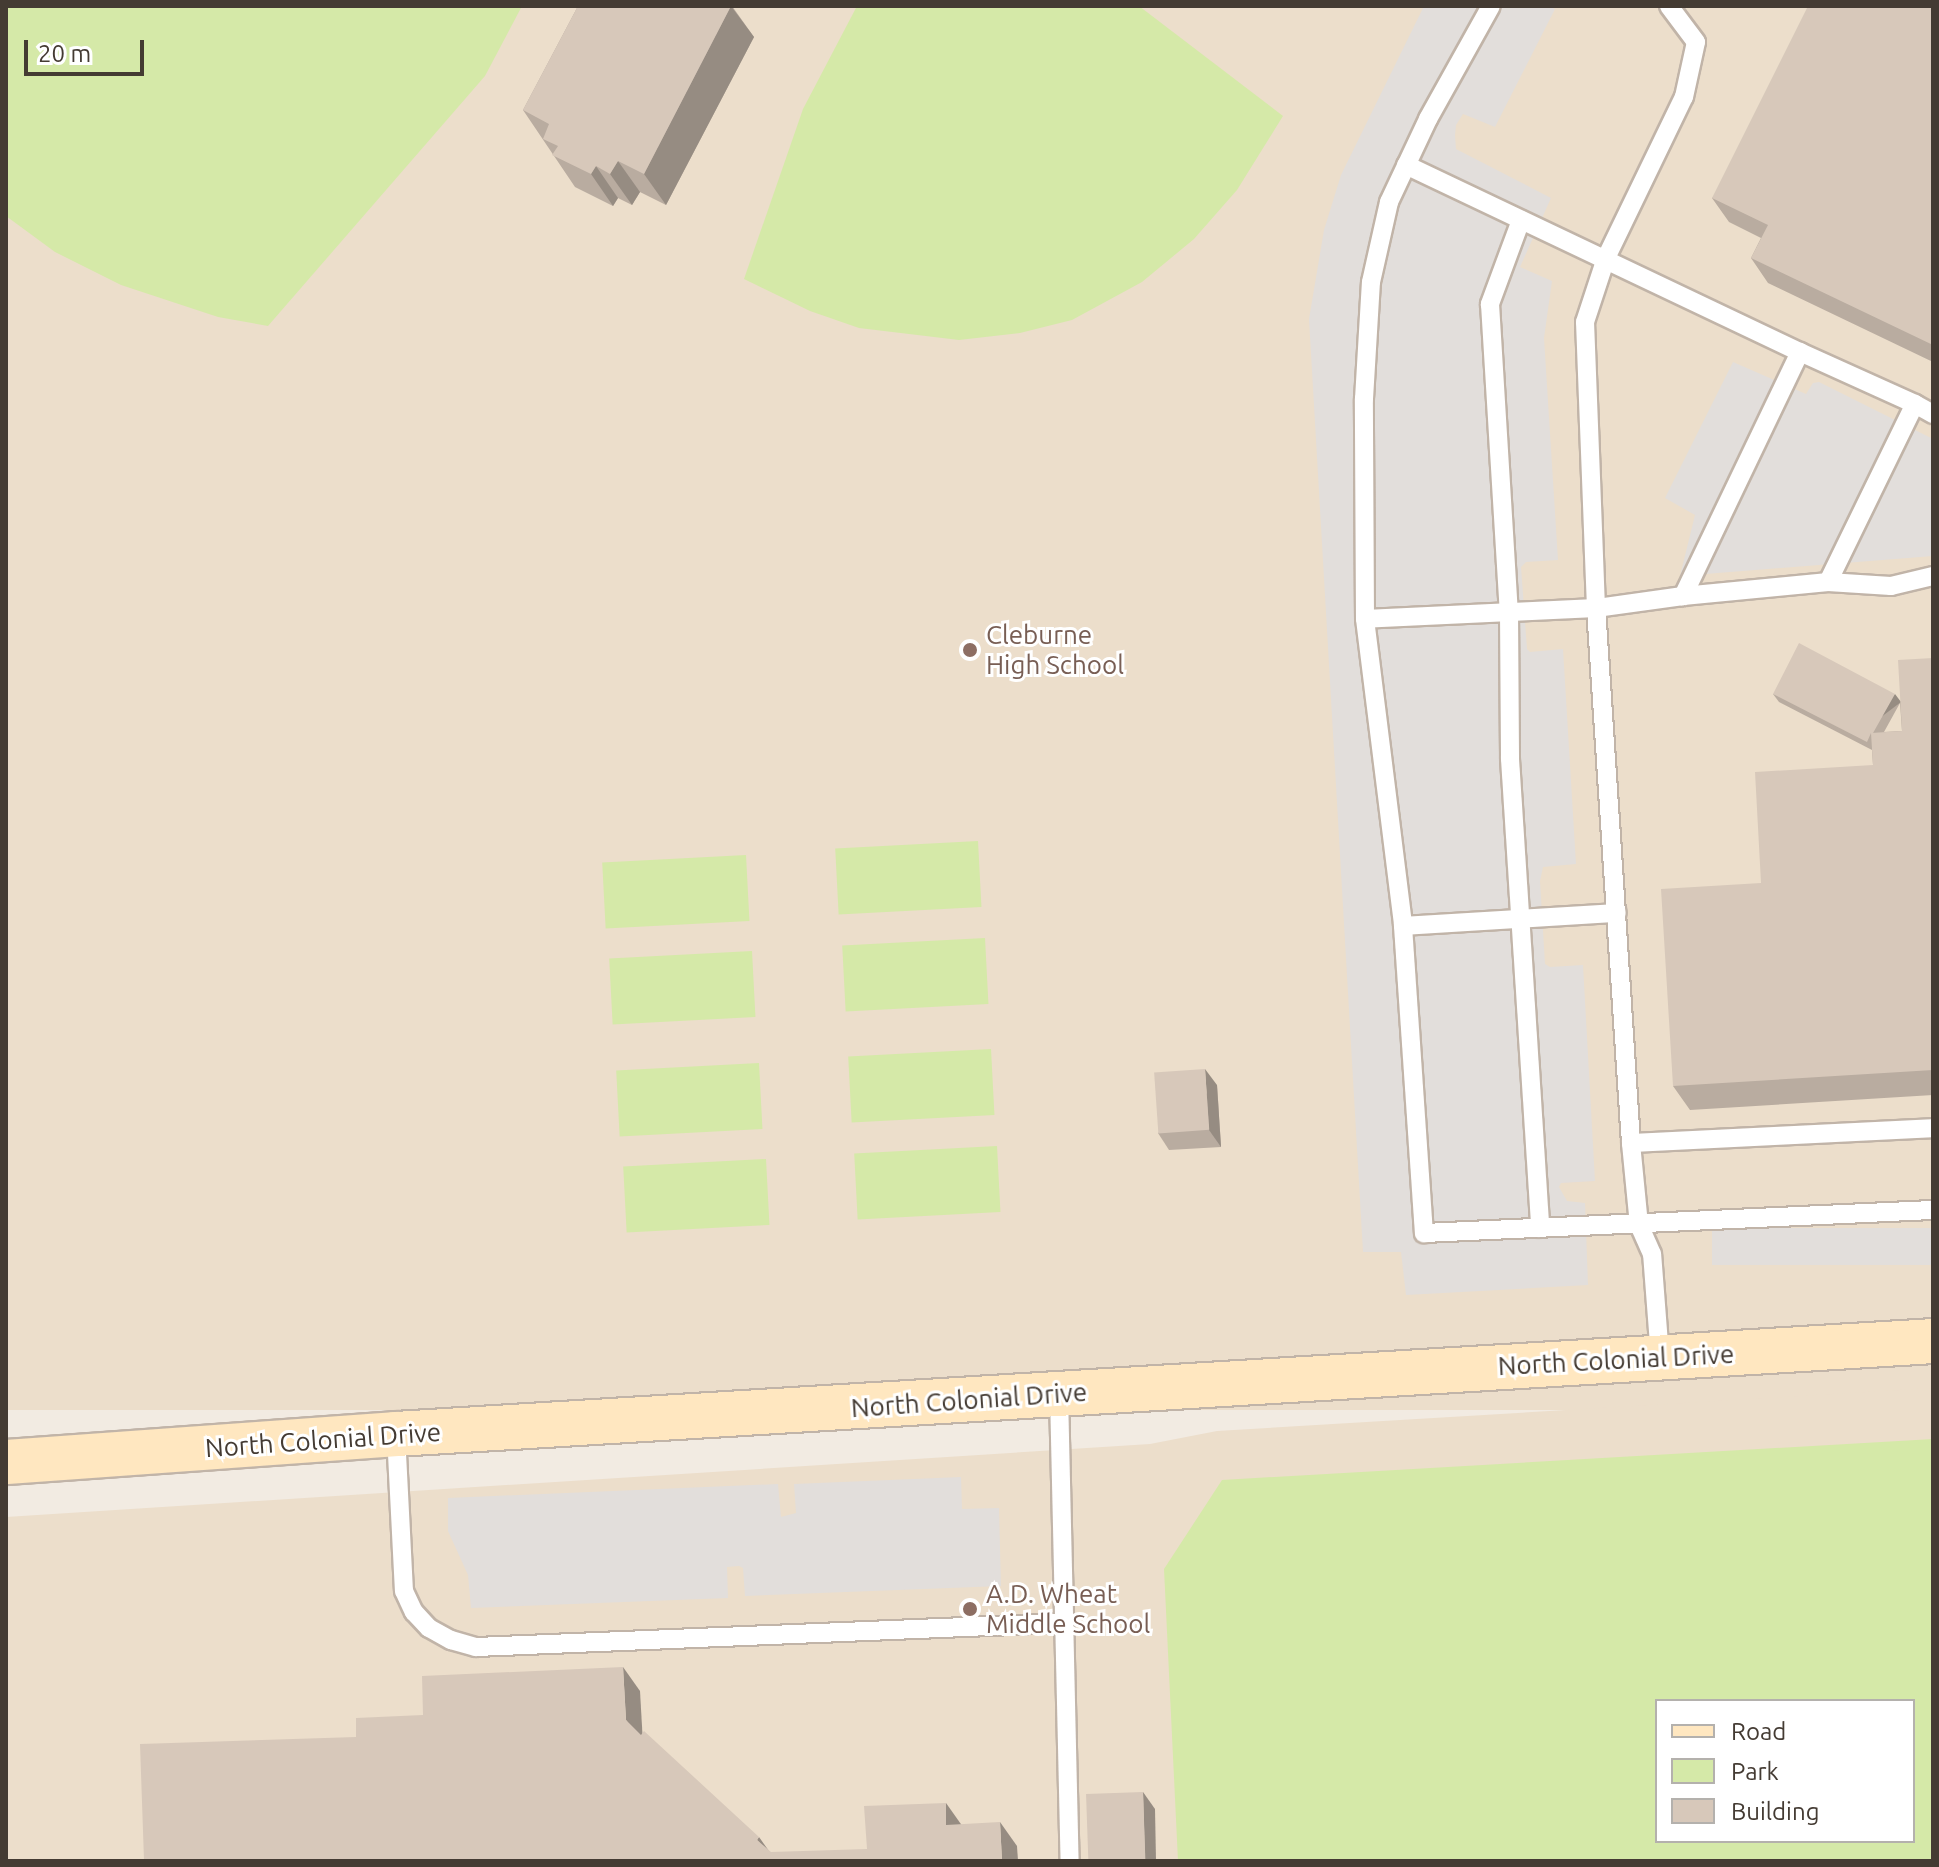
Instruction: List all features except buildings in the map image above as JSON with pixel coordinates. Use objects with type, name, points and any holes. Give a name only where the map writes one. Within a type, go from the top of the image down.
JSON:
[{"type":"street","name":"North Colonial Drive","points":[[6,1462],[396,1434],[1933,1341]]},
{"type":"lane","points":[[1491,6],[1389,202],[1371,282],[1364,399],[1365,619],[1403,926],[1424,1233],[1933,1210]]},
{"type":"lane","points":[[1660,1357],[1652,1254],[1639,1225],[1631,1143],[1596,608],[1585,322],[1606,258],[1684,97],[1696,42],[1669,6]]},
{"type":"lane","points":[[1406,165],[1933,414]]},
{"type":"lane","points":[[1521,220],[1490,304],[1509,612],[1510,759],[1540,1228]]},
{"type":"lane","points":[[1683,596],[1800,352]]},
{"type":"lane","points":[[1828,582],[1915,404]]},
{"type":"lane","points":[[1365,619],[1596,608],[1828,582],[1891,586],[1933,577]]},
{"type":"lane","points":[[1403,926],[1617,913]]},
{"type":"lane","points":[[1631,1143],[1933,1128]]},
{"type":"lane","points":[[1059,1394],[1070,1861]]},
{"type":"lane","points":[[396,1434],[404,1591],[414,1612],[429,1628],[451,1640],[476,1647],[1064,1623]]},
{"type":"shaded area","name":"Cleburne High School","points":[[6,6],[1933,6],[1933,1410],[6,1410]]},
{"type":"shaded area","points":[[1424,6],[1549,6],[1555,9],[1495,127],[1463,114],[1456,125],[1455,135],[1456,149],[1551,198],[1520,267],[1552,281],[1544,338],[1558,560],[1526,562],[1521,567],[1527,649],[1530,652],[1563,649],[1576,864],[1543,867],[1540,881],[1545,964],[1550,967],[1583,965],[1595,1181],[1561,1183],[1559,1187],[1567,1201],[1585,1203],[1588,1285],[1406,1295],[1401,1252],[1363,1252],[1309,319],[1324,230],[1341,175]]},
{"type":"shaded area","points":[[1733,362],[1806,394],[1813,383],[1819,382],[1933,439],[1933,556],[1680,576],[1695,515],[1665,498]]},
{"type":"shaded area","points":[[1712,1228],[1933,1228],[1933,1265],[1712,1265]]},
{"type":"shaded area","name":"A.D. Wheat Middle School","points":[[1933,1388],[1933,1861],[6,1861],[6,1517],[1150,1444],[1217,1431]]},
{"type":"shaded area","points":[[961,1477],[962,1509],[999,1508],[1001,1586],[745,1596],[743,1568],[739,1566],[727,1567],[728,1598],[471,1608],[468,1575],[448,1531],[448,1498],[778,1484],[781,1517],[796,1513],[794,1484]]},
{"type":"green space","points":[[6,6],[522,6],[485,76],[268,326],[218,317],[121,285],[55,252],[6,216]]},
{"type":"green space","points":[[857,6],[1139,6],[1283,116],[1237,190],[1194,239],[1142,282],[1072,320],[1020,333],[959,340],[859,328],[810,311],[744,279],[803,109]]},
{"type":"green space","points":[[978,841],[981,907],[839,914],[835,848]]},
{"type":"green space","points":[[746,855],[749,921],[606,928],[602,863]]},
{"type":"green space","points":[[985,938],[988,1004],[846,1011],[842,945]]},
{"type":"green space","points":[[752,951],[755,1017],[613,1024],[609,958]]},
{"type":"green space","points":[[991,1049],[994,1115],[852,1122],[848,1056]]},
{"type":"green space","points":[[759,1063],[762,1129],[620,1136],[616,1070]]},
{"type":"green space","points":[[997,1146],[1000,1212],[858,1219],[854,1153]]},
{"type":"green space","points":[[766,1159],[769,1225],[627,1232],[623,1166]]},
{"type":"green space","points":[[1933,1439],[1933,1861],[1178,1861],[1164,1569],[1222,1480]]},
{"type":"place","name":"Cleburne High School","points":[[970,650]]},
{"type":"place","name":"A.D. Wheat Middle School","points":[[970,1609]]}]
